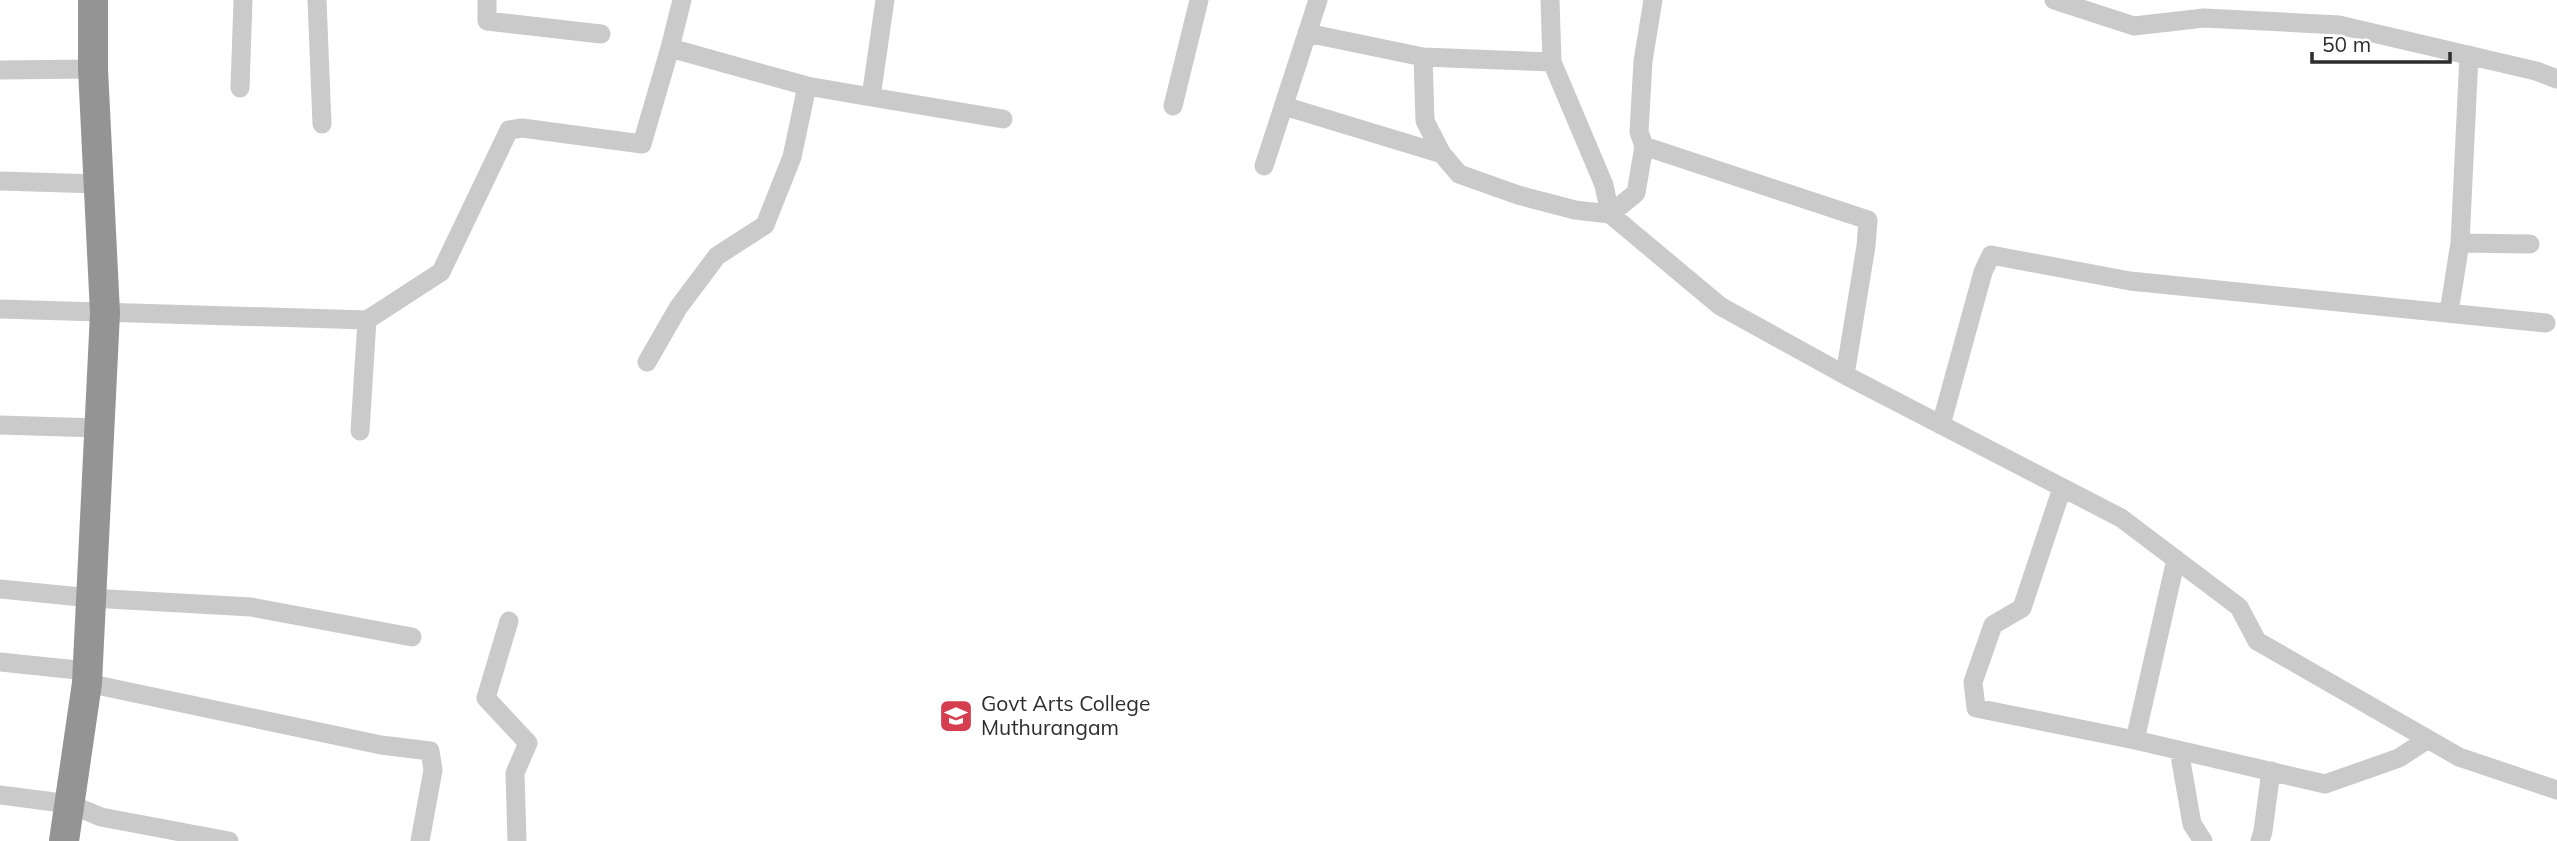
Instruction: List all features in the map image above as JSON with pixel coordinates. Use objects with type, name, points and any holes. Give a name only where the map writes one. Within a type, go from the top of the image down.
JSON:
[{"type":"highway","points":[[64,841],[87,677],[105,313],[93,69],[93,0]]},
{"type":"street","points":[[240,88],[243,0]]},
{"type":"street","points":[[317,0],[321,124]]},
{"type":"street","points":[[487,0],[487,21],[601,34]]},
{"type":"street","points":[[0,309],[366,320],[441,272],[509,130],[522,128],[642,144],[682,0]]},
{"type":"street","points":[[871,97],[885,0]]},
{"type":"street","points":[[1173,106],[1199,0]]},
{"type":"street","points":[[1264,166],[1318,0]]},
{"type":"street","points":[[1550,0],[1552,62],[1604,184],[1610,214]]},
{"type":"street","points":[[1610,214],[1636,192],[1644,146],[1639,132],[1643,61],[1653,0]]},
{"type":"street","points":[[2054,0],[2134,26],[2204,18],[2339,25],[2536,71],[2557,79]]},
{"type":"street","points":[[1307,33],[1423,57],[1552,62]]},
{"type":"street","points":[[670,48],[807,86],[1003,119]]},
{"type":"street","points":[[2449,312],[2460,243],[2469,55]]},
{"type":"street","points":[[1423,57],[1425,121],[1443,154],[1459,174],[1575,210],[1610,214],[1720,306],[1845,375],[2121,518],[2239,607],[2257,642],[2459,757],[2557,790]]},
{"type":"street","points":[[0,70],[93,69]]},
{"type":"street","points":[[647,362],[678,308],[717,256],[765,225],[792,156],[807,86]]},
{"type":"street","points":[[1284,106],[1443,154]]},
{"type":"street","points":[[1644,146],[1868,220],[1845,375]]},
{"type":"street","points":[[0,181],[99,184]]},
{"type":"street","points":[[2460,243],[2530,244]]},
{"type":"street","points":[[1941,425],[1983,272],[1991,255],[2130,281],[2546,323]]},
{"type":"street","points":[[360,431],[366,320]]},
{"type":"street","points":[[0,425],[99,428]]},
{"type":"street","points":[[2062,488],[2022,608],[1993,625],[1973,682],[1976,708],[2135,740],[2325,784],[2399,758],[2428,739]]},
{"type":"street","points":[[2135,740],[2175,559]]},
{"type":"street","points":[[0,589],[91,598],[251,607],[412,638]]},
{"type":"street","points":[[509,621],[486,698],[528,743],[515,773],[516,841]]},
{"type":"street","points":[[0,662],[87,677],[381,745],[430,751],[433,770],[420,841]]},
{"type":"street","points":[[2179,750],[2192,824],[2203,841]]},
{"type":"street","points":[[2260,841],[2271,771]]},
{"type":"street","points":[[0,795],[70,804],[101,817],[229,841]]},
{"type":"place","name":"Govt Arts College Muthurangam","points":[[956,716]]}]
